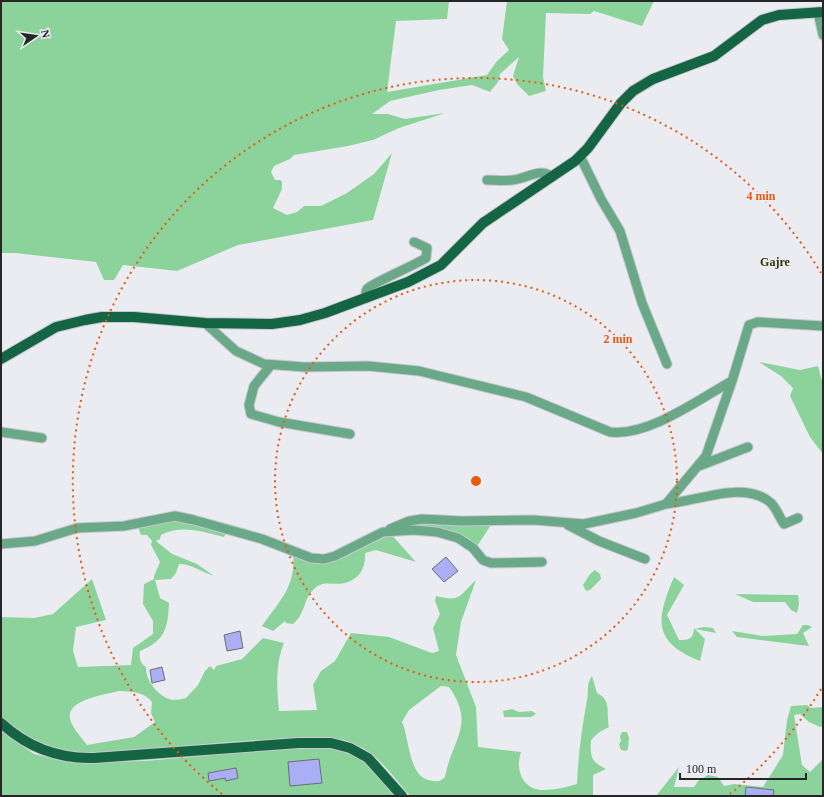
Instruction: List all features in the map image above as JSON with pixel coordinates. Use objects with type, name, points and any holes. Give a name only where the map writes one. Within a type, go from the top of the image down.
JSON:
[{"type":"main road","points":[[1,359],[56,327],[85,320],[102,317],[134,317],[205,322],[272,324],[300,320],[408,282],[441,265],[483,223],[562,171],[580,156],[588,148],[621,104],[640,87],[673,71],[695,65],[714,56],[762,20],[779,15],[820,12]]},
{"type":"main road","points":[[1,723],[14,734],[40,749],[53,754],[74,758],[94,758],[299,743],[339,744],[368,758],[402,796]]},
{"type":"street","points":[[820,12],[823,35]]},
{"type":"street","points":[[580,156],[601,199],[620,231],[642,303],[667,364]]},
{"type":"street","points":[[487,180],[513,180],[542,173],[548,174],[552,177]]},
{"type":"street","points":[[366,298],[366,292],[370,286],[411,267],[426,258],[427,248],[414,242]]},
{"type":"street","points":[[205,322],[238,353],[256,361],[271,365],[310,367],[368,366],[419,372],[526,397],[603,430],[617,433],[630,432],[655,423],[732,381]]},
{"type":"street","points":[[666,504],[699,466],[709,449],[732,381],[745,335],[750,324],[766,322],[823,326]]},
{"type":"street","points":[[271,365],[254,386],[249,404],[251,414],[278,422],[350,434]]},
{"type":"street","points":[[1,432],[42,438]]},
{"type":"street","points":[[699,466],[748,447]]},
{"type":"street","points":[[1,544],[35,541],[77,528],[124,526],[175,516],[235,531],[268,541],[300,555],[319,559],[334,556],[403,523],[422,519],[462,521],[534,520],[591,523],[636,513],[666,504],[683,502],[710,494],[753,494],[762,496],[773,505],[784,524],[798,518]]},
{"type":"street","points":[[563,522],[599,541],[645,559]]},
{"type":"street","points":[[383,532],[422,530],[453,536],[466,542],[483,560],[491,563],[504,564],[542,562]]},
{"type":"green space","points":[[1,1],[449,1],[447,19],[396,21],[387,92],[487,75],[497,61],[509,50],[502,39],[507,1],[654,1],[642,26],[594,11],[590,14],[546,13],[543,77],[546,91],[529,96],[517,84],[513,76],[519,57],[500,74],[498,82],[490,92],[472,85],[439,90],[390,101],[372,114],[388,114],[405,119],[445,113],[399,128],[373,140],[348,146],[294,155],[290,159],[274,166],[271,172],[275,180],[280,180],[282,182],[282,189],[273,208],[287,215],[297,212],[304,206],[321,206],[347,193],[374,174],[392,153],[373,220],[238,245],[177,271],[123,265],[114,280],[104,280],[96,262],[15,253],[1,253]]},
{"type":"green space","points":[[759,362],[800,370],[818,366],[823,385],[823,454],[810,437],[790,396],[793,388],[781,376]]},
{"type":"green space","points":[[165,517],[228,529],[224,537],[200,531],[184,529],[176,530],[161,535],[160,539],[156,541],[172,554],[197,564],[214,576],[192,567],[179,564],[176,573],[171,579],[155,580],[160,598],[169,603],[168,620],[164,633],[160,638],[155,643],[140,651],[140,660],[146,667],[146,672],[150,683],[158,692],[168,699],[173,700],[186,698],[198,685],[205,671],[210,666],[214,670],[216,666],[242,659],[263,638],[284,643],[278,668],[277,685],[279,711],[317,710],[313,685],[321,671],[335,661],[351,633],[389,637],[432,653],[439,651],[433,628],[440,614],[435,601],[436,596],[444,598],[459,597],[476,580],[461,622],[456,655],[476,707],[478,747],[521,752],[519,765],[522,777],[525,782],[536,789],[544,790],[577,784],[579,752],[588,697],[588,685],[592,676],[597,693],[605,699],[607,703],[609,727],[598,733],[591,740],[592,758],[597,764],[606,769],[593,775],[593,795],[598,796],[410,796],[387,769],[368,751],[351,743],[332,738],[312,737],[246,741],[111,753],[82,754],[55,749],[15,729],[1,718],[1,617],[34,618],[53,614],[92,579],[106,620],[76,627],[73,651],[78,667],[131,665],[133,648],[153,634],[153,621],[143,604],[144,584],[154,579],[160,562],[151,545],[152,541],[147,535],[141,535],[137,524]],"holes":[[[441,686],[449,687],[457,700],[461,712],[461,722],[460,732],[448,764],[445,777],[436,781],[425,779],[419,774],[411,758],[405,729],[402,722],[409,710]],[[119,691],[133,692],[149,698],[152,702],[151,713],[155,722],[134,737],[87,745],[71,722],[70,715],[73,708],[86,700]]]},
{"type":"green space","points":[[494,520],[478,545],[477,552],[458,538],[389,532],[416,562],[376,550],[365,553],[363,568],[355,579],[341,584],[324,584],[317,587],[307,598],[300,615],[293,624],[286,623],[285,621],[273,631],[262,626],[281,600],[289,584],[292,575],[293,553],[319,559],[403,523]]},
{"type":"green space","points":[[595,570],[600,574],[601,579],[590,590],[586,591],[583,585],[590,574]]},
{"type":"green space","points":[[674,577],[684,585],[667,615],[679,640],[690,638],[693,635],[694,629],[704,627],[713,628],[716,633],[695,629],[705,639],[700,661],[684,654],[673,646],[666,637],[662,628],[664,605]]},
{"type":"green space","points":[[735,594],[798,595],[799,604],[797,613],[791,610],[785,602],[753,602]]},
{"type":"green space","points":[[803,625],[812,627],[803,633],[809,646],[737,637],[732,631],[763,636],[797,634]]},
{"type":"green space","points":[[807,705],[811,708],[823,707],[823,726],[820,727],[809,722],[800,714],[794,715],[802,765],[810,772],[823,759],[823,796],[656,796],[679,767],[674,787],[694,787],[698,781],[708,775],[718,777],[724,786],[734,784],[763,787],[783,755],[787,720],[791,706]]},
{"type":"green space","points":[[512,709],[519,712],[532,711],[536,714],[531,717],[504,717],[503,711]]},
{"type":"green space","points":[[1,731],[34,754],[71,763],[145,761],[278,749],[335,748],[345,751],[369,764],[396,796],[1,796]]},
{"type":"green space","points":[[622,732],[627,732],[629,738],[628,749],[626,751],[621,750],[619,744],[621,741],[620,736]]},
{"type":"building","points":[[446,557],[458,571],[444,582],[432,569]]},
{"type":"building","points":[[240,631],[243,648],[227,651],[224,635]]},
{"type":"building","points":[[162,667],[165,680],[152,683],[150,670]]},
{"type":"building","points":[[319,759],[322,783],[290,786],[288,762]]},
{"type":"building","points":[[236,768],[238,778],[226,781],[225,778],[209,781],[208,773]]},
{"type":"building","points":[[746,787],[774,790],[773,796],[745,796]]},
{"type":"district","name":"Gajre","points":[[775,262]]}]
